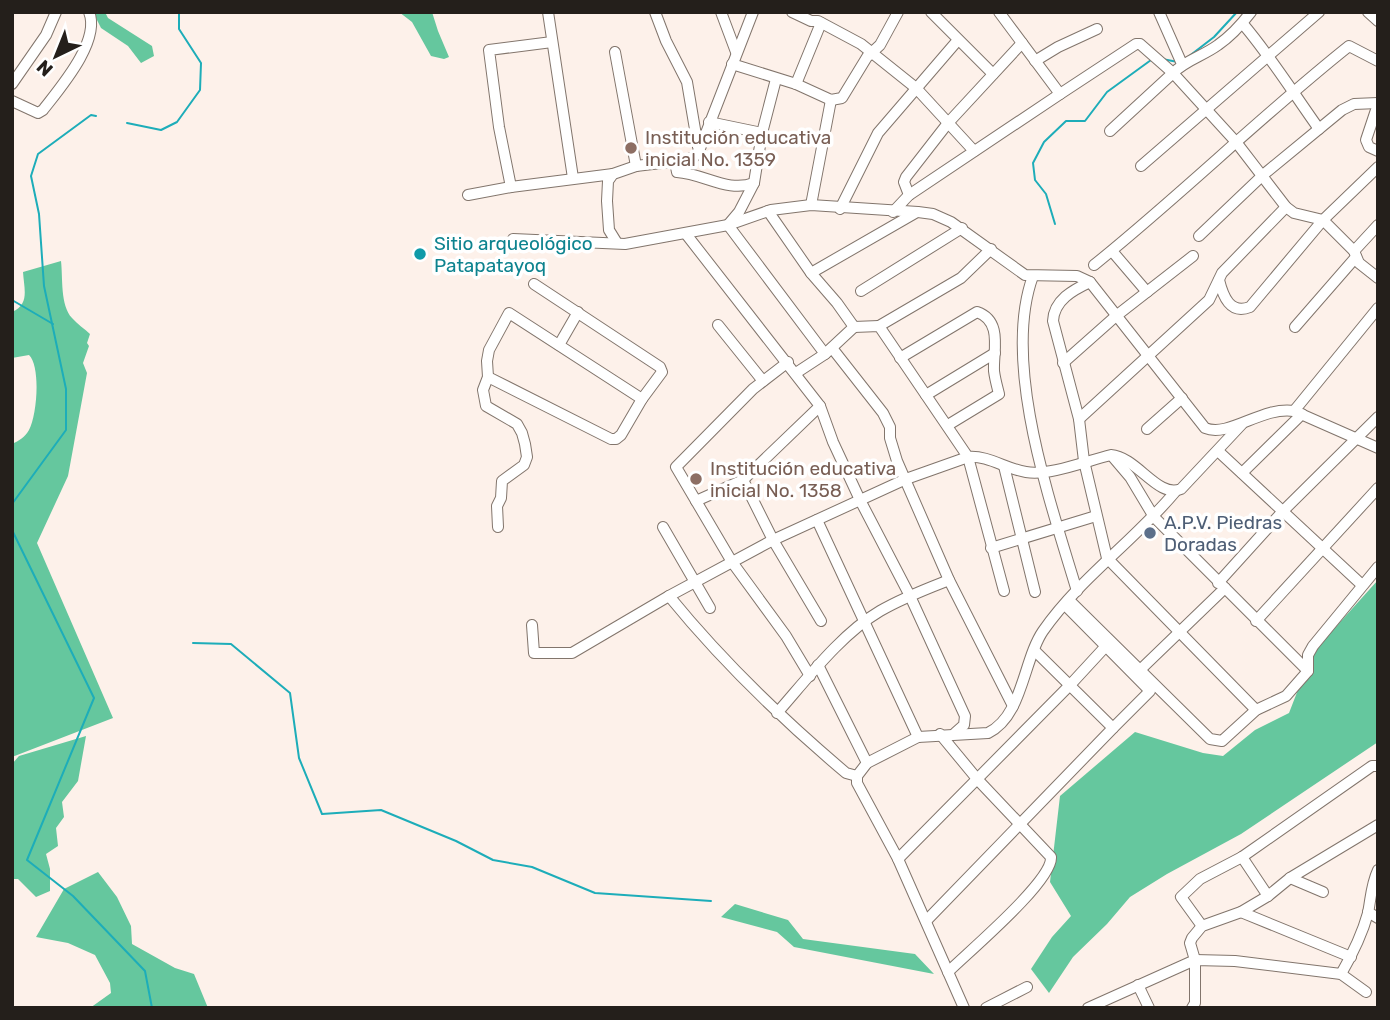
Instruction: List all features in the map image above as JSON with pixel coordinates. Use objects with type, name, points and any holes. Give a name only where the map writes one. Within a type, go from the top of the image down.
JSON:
[{"type":"street","points":[[12,84],[46,35],[56,12]]},
{"type":"street","points":[[12,102],[34,112],[43,110],[71,74],[84,51],[92,20],[89,12]]},
{"type":"street","points":[[548,12],[573,178]]},
{"type":"street","points":[[655,12],[687,82],[699,151]]},
{"type":"street","points":[[721,12],[736,52]]},
{"type":"street","points":[[468,195],[613,174],[636,166],[686,160],[699,151],[753,12]]},
{"type":"street","points":[[792,12],[811,20],[821,19],[852,38],[916,88],[974,151]]},
{"type":"street","points":[[732,64],[796,85],[831,100],[842,98],[870,54],[880,45],[898,12]]},
{"type":"street","points":[[931,12],[993,74]]},
{"type":"street","points":[[999,12],[1059,94]]},
{"type":"street","points":[[1159,12],[1182,64]]},
{"type":"street","points":[[1111,131],[1182,64],[1217,46],[1243,24],[1251,12]]},
{"type":"street","points":[[1141,166],[1319,12]]},
{"type":"street","points":[[1367,12],[1378,21]]},
{"type":"street","points":[[796,85],[821,19]]},
{"type":"street","points":[[1243,24],[1270,55],[1319,129]]},
{"type":"street","points":[[1035,61],[1097,29]]},
{"type":"street","points":[[840,209],[878,132],[958,40]]},
{"type":"street","points":[[511,187],[499,127],[489,50],[552,42]]},
{"type":"street","points":[[909,194],[904,182],[906,177],[948,123],[1022,43]]},
{"type":"street","points":[[893,212],[909,194],[1059,94],[1136,44],[1140,44],[1173,73],[1236,142],[1286,207],[1294,213],[1323,220],[1355,254],[1359,263],[1378,278]]},
{"type":"street","points":[[1094,265],[1167,205],[1292,92],[1349,46],[1378,61]]},
{"type":"street","points":[[615,52],[636,166]]},
{"type":"street","points":[[728,225],[739,212],[754,183],[762,133],[776,79]]},
{"type":"street","points":[[811,205],[831,100]]},
{"type":"street","points":[[1199,236],[1263,175],[1342,110],[1354,104],[1378,104],[1366,140],[1369,146],[1378,151]]},
{"type":"street","points":[[709,122],[762,133]]},
{"type":"street","points":[[675,162],[677,172],[710,178],[727,186],[743,188],[754,183]]},
{"type":"street","points":[[1219,280],[1229,305],[1237,309],[1250,307],[1323,220],[1378,167]]},
{"type":"street","points":[[613,174],[607,187],[609,230],[617,243]]},
{"type":"street","points":[[513,239],[625,244],[728,225],[768,211],[811,205],[918,212],[941,217],[1025,275],[1077,276],[1090,282],[1149,355],[1198,422],[1212,431],[1284,409],[1378,448]]},
{"type":"street","points":[[1079,419],[1209,300],[1222,273],[1286,207]]},
{"type":"street","points":[[768,211],[854,327]]},
{"type":"street","points":[[811,272],[918,212]]},
{"type":"street","points":[[728,225],[829,351],[883,413],[890,427],[890,438],[897,461],[949,580],[1013,706]]},
{"type":"street","points":[[1295,327],[1378,225]]},
{"type":"street","points":[[861,291],[962,229]]},
{"type":"street","points":[[685,234],[820,406],[860,500],[910,596],[965,716],[964,725],[954,733]]},
{"type":"street","points":[[796,373],[829,351],[854,327],[879,326],[961,278],[991,249]]},
{"type":"street","points":[[1112,251],[1147,292]]},
{"type":"street","points":[[1063,363],[1116,316],[1193,256]]},
{"type":"street","points":[[1033,276],[1025,301],[1022,363],[1034,432],[1077,591]]},
{"type":"street","points":[[1090,282],[1066,296],[1056,307],[1053,321],[1079,419],[1084,461],[1107,558],[1256,710]]},
{"type":"street","points":[[488,377],[611,439],[616,439],[662,369],[534,284]]},
{"type":"street","points":[[1242,473],[1298,413],[1378,308]]},
{"type":"street","points":[[559,345],[578,312]]},
{"type":"street","points":[[900,358],[977,312],[983,314],[994,329],[995,372],[999,394],[948,425]]},
{"type":"street","points":[[498,527],[497,506],[501,498],[502,481],[524,465],[527,457],[522,433],[517,424],[486,405],[483,390],[488,377],[489,351],[509,313],[642,399]]},
{"type":"street","points":[[718,325],[763,381]]},
{"type":"street","points":[[879,326],[968,457],[978,485],[991,548],[1004,591]]},
{"type":"street","points":[[926,395],[995,353]]},
{"type":"street","points":[[788,362],[763,381],[676,467],[732,562],[786,636],[810,676]]},
{"type":"street","points":[[1147,429],[1182,398]]},
{"type":"street","points":[[696,502],[743,480],[820,406]]},
{"type":"street","points":[[1140,670],[1222,585],[1284,510],[1378,418]]},
{"type":"street","points":[[964,1008],[898,859],[857,783],[857,776],[867,763],[918,737],[988,733],[995,729],[1013,706],[1041,633],[1107,558],[1154,517],[1175,492],[1181,489],[1245,422]]},
{"type":"street","points":[[1218,451],[1362,585]]},
{"type":"street","points":[[1111,455],[1130,477],[1154,517],[1308,671]]},
{"type":"street","points":[[532,625],[534,653],[572,653],[669,596],[773,540],[906,479],[968,457],[978,456],[1004,466],[1029,472],[1044,472],[1111,455],[1123,458],[1164,489],[1175,492]]},
{"type":"street","points":[[1004,466],[1035,592]]},
{"type":"street","points":[[743,480],[773,540],[821,621]]},
{"type":"street","points":[[1256,621],[1378,488]]},
{"type":"street","points":[[991,548],[1096,516]]},
{"type":"street","points":[[817,520],[918,737]]},
{"type":"street","points":[[663,527],[710,608]]},
{"type":"street","points":[[1067,602],[1210,739],[1222,741],[1256,710],[1286,696],[1308,671],[1308,655],[1313,646],[1378,567]]},
{"type":"street","points":[[777,713],[818,665],[866,621],[879,611],[949,580]]},
{"type":"street","points":[[669,596],[710,644],[777,713],[846,773],[857,776]]},
{"type":"street","points":[[926,921],[1150,691],[1067,602]]},
{"type":"street","points":[[898,859],[1106,646]]},
{"type":"street","points":[[1034,650],[1113,728]]},
{"type":"street","points":[[818,665],[867,763]]},
{"type":"street","points":[[940,734],[978,780],[1051,857],[1051,863],[1036,888],[947,972]]},
{"type":"street","points":[[1202,926],[1181,897],[1200,879],[1242,857],[1372,766],[1378,766]]},
{"type":"street","points":[[1192,1008],[1195,1003],[1195,960],[1190,943],[1202,926],[1241,912],[1268,896],[1290,878],[1378,825]]},
{"type":"street","points":[[1242,857],[1268,896]]},
{"type":"street","points":[[1341,974],[1351,957],[1368,912],[1370,892],[1378,870]]},
{"type":"street","points":[[1290,878],[1323,892]]},
{"type":"street","points":[[1241,912],[1351,957]]},
{"type":"street","points":[[1368,912],[1378,918]]},
{"type":"street","points":[[1088,1008],[1195,960],[1235,961],[1341,974],[1366,992]]},
{"type":"street","points":[[1138,985],[1149,1008]]},
{"type":"street","points":[[986,1008],[1027,987]]},
{"type":"green space","points":[[93,12],[105,12],[108,18],[152,46],[154,56],[141,63],[128,46],[101,28]]},
{"type":"green space","points":[[399,12],[432,12],[449,57],[444,59],[431,56],[412,22]]},
{"type":"green space","points":[[61,261],[68,313],[90,334],[83,363],[87,373],[68,476],[37,543],[113,718],[12,757],[12,444],[26,435],[32,423],[36,380],[33,361],[29,355],[12,358],[12,312],[18,309],[24,300],[23,272]]},
{"type":"green space","points":[[1378,580],[1378,742],[1241,834],[1130,897],[1073,957],[1049,993],[1031,969],[1052,937],[1071,916],[1050,882],[1060,796],[1135,732],[1203,753],[1223,756],[1255,730],[1289,713],[1310,659]]},
{"type":"green space","points":[[86,736],[78,781],[62,802],[64,817],[56,828],[58,846],[46,854],[50,869],[50,891],[36,897],[18,879],[12,879],[12,764],[19,756]]},
{"type":"green space","points":[[98,872],[117,897],[131,926],[132,944],[175,968],[194,974],[208,1008],[90,1008],[111,993],[110,983],[95,955],[68,943],[36,937],[64,889]]},
{"type":"green space","points":[[735,904],[788,920],[803,939],[915,954],[934,974],[794,947],[777,932],[721,917]]},
{"type":"waterway","points":[[127,123],[161,130],[177,122],[200,90],[201,63],[179,29],[179,12]]},
{"type":"waterway","points":[[1188,57],[1214,37],[1237,12]]},
{"type":"waterway","points":[[1162,59],[1178,62]]},
{"type":"waterway","points":[[1055,224],[1046,194],[1035,180],[1033,163],[1044,142],[1066,121],[1085,121],[1107,92],[1151,60]]},
{"type":"waterway","points":[[12,504],[66,430],[66,389],[44,286],[39,214],[31,176],[38,154],[91,115],[96,116]]},
{"type":"waterway","points":[[12,300],[53,324]]},
{"type":"waterway","points":[[12,530],[94,698],[27,860],[73,896],[145,971],[152,1008]]},
{"type":"waterway","points":[[193,643],[231,644],[290,693],[299,758],[322,814],[381,810],[456,841],[493,860],[532,867],[595,893],[711,901]]},
{"type":"place","name":"Institución educativa inicial No. 1359","points":[[631,148]]},
{"type":"place","name":"Sitio arqueológico Patapatayoq","points":[[420,254]]},
{"type":"place","name":"Institución educativa inicial No. 1358","points":[[696,479]]},
{"type":"place","name":"A.P.V. Piedras Doradas","points":[[1150,533]]}]
